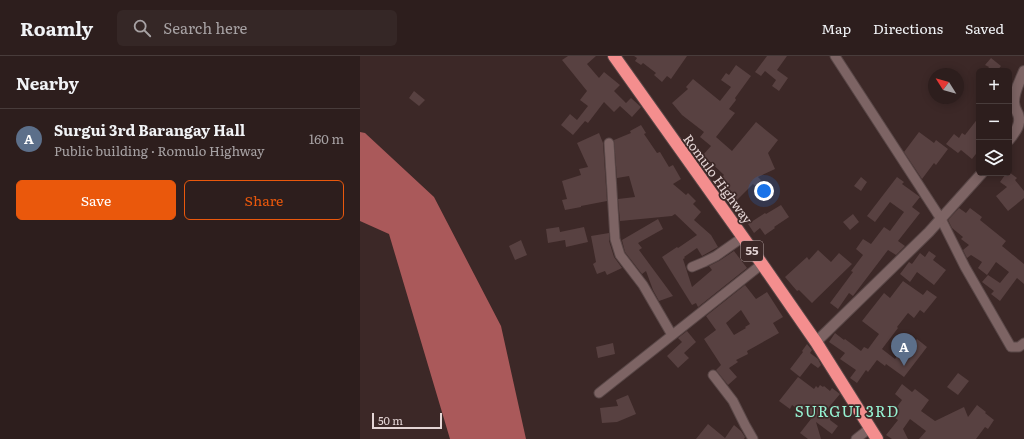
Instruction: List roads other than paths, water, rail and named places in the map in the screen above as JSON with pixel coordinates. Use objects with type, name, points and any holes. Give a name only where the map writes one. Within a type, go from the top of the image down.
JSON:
[{"type":"highway","name":"Romulo Highway","points":[[614,56],[816,342],[877,439]]},
{"type":"street","points":[[835,56],[940,219],[965,267],[1011,347],[1019,347],[1024,343]]},
{"type":"street","points":[[1012,136],[1019,125],[1019,118],[1014,101],[1024,71]]},
{"type":"street","points":[[608,143],[615,239],[620,255],[643,285],[672,335]]},
{"type":"street","points":[[816,342],[913,248],[979,176]]},
{"type":"street","points":[[692,267],[716,256],[743,237]]},
{"type":"street","points":[[599,393],[762,264]]},
{"type":"street","points":[[712,375],[733,401],[753,439]]},
{"type":"street","points":[[856,439],[870,428]]},
{"type":"place","name":"Surgui 3rd Barangay Hall","points":[[904,366]]},
{"type":"district","name":"SURGUI 3RD","points":[[847,412]]}]
